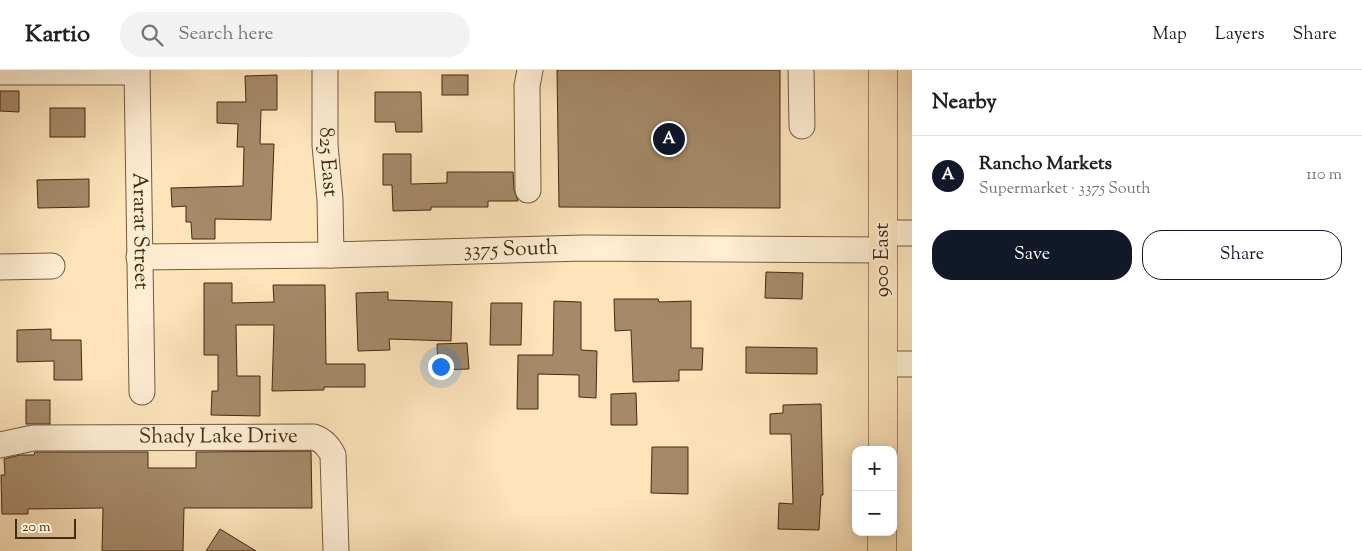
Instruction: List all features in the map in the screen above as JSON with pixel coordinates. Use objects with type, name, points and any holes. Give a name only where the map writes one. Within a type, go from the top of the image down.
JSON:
[{"type":"main road","name":"900 East","points":[[883,70],[883,446]]},
{"type":"main road","points":[[882,536],[882,551]]},
{"type":"street","name":"825 East","points":[[325,70],[325,145],[330,200],[331,255]]},
{"type":"street","points":[[528,190],[527,86],[530,70]]},
{"type":"street","points":[[801,70],[802,126]]},
{"type":"street","points":[[0,72],[136,71]]},
{"type":"street","name":"Ararat Street","points":[[136,71],[142,392]]},
{"type":"street","name":"3375 South","points":[[139,256],[331,255],[883,242],[912,233]]},
{"type":"street","points":[[0,266],[52,266]]},
{"type":"street","points":[[883,364],[912,364]]},
{"type":"street","name":"Shady Lake Drive","points":[[0,445],[33,438],[314,437],[322,440],[333,455],[336,551]]},
{"type":"building","points":[[557,70],[780,70],[780,208],[559,207]]},
{"type":"building","points":[[277,75],[277,110],[261,110],[260,144],[274,144],[271,220],[215,219],[215,239],[192,239],[191,222],[186,222],[186,206],[172,207],[171,188],[243,186],[244,147],[237,147],[238,124],[217,123],[217,102],[246,102],[245,76]]},
{"type":"building","points":[[442,75],[468,75],[468,95],[442,95]]},
{"type":"building","points":[[0,91],[19,91],[19,112],[0,111]]},
{"type":"building","points":[[375,92],[421,92],[422,132],[396,132],[395,122],[375,122]]},
{"type":"building","points":[[50,108],[85,108],[85,137],[50,137]]},
{"type":"building","points":[[383,154],[411,154],[411,184],[447,183],[447,172],[513,172],[514,190],[518,201],[488,201],[488,207],[431,207],[431,210],[393,211],[392,185],[383,185]]},
{"type":"building","points":[[89,179],[89,207],[38,208],[37,180]]},
{"type":"building","points":[[766,272],[803,273],[802,299],[765,298]]},
{"type":"building","points":[[204,283],[232,283],[232,303],[274,302],[273,285],[325,285],[326,364],[365,364],[365,387],[324,387],[324,390],[272,391],[274,325],[236,325],[237,376],[260,376],[260,416],[211,415],[212,391],[218,391],[218,355],[204,355]]},
{"type":"building","points":[[388,292],[388,300],[452,302],[451,341],[389,339],[390,350],[358,351],[356,293]]},
{"type":"building","points":[[614,299],[658,299],[659,302],[691,301],[691,348],[703,348],[702,370],[679,370],[679,381],[633,382],[631,330],[615,331]]},
{"type":"building","points":[[554,301],[581,302],[581,350],[597,351],[596,398],[579,397],[579,375],[538,374],[538,409],[517,409],[518,355],[553,355]]},
{"type":"building","points":[[491,303],[522,303],[521,345],[490,345]]},
{"type":"building","points":[[51,329],[51,340],[81,340],[82,380],[54,380],[54,361],[17,362],[17,330]]},
{"type":"building","points":[[467,343],[469,369],[438,370],[437,344]]},
{"type":"building","points":[[746,347],[817,348],[817,374],[746,373]]},
{"type":"building","points":[[636,393],[637,425],[611,425],[611,394]]},
{"type":"building","points":[[26,400],[50,400],[50,424],[26,424]]},
{"type":"building","points":[[821,404],[823,495],[821,495],[819,530],[778,529],[779,503],[793,504],[791,434],[770,434],[770,414],[783,413],[783,405]]},
{"type":"building","points":[[652,447],[688,447],[688,494],[651,493]]},
{"type":"building","points":[[311,451],[312,508],[184,508],[183,551],[102,551],[103,508],[28,509],[28,514],[2,514],[1,475],[5,475],[4,459],[20,455],[34,455],[35,452],[148,452],[148,468],[196,468],[196,452]]},
{"type":"building","points":[[220,529],[256,551],[206,551]]},
{"type":"place","name":"Rancho Markets","points":[[669,139]]}]
